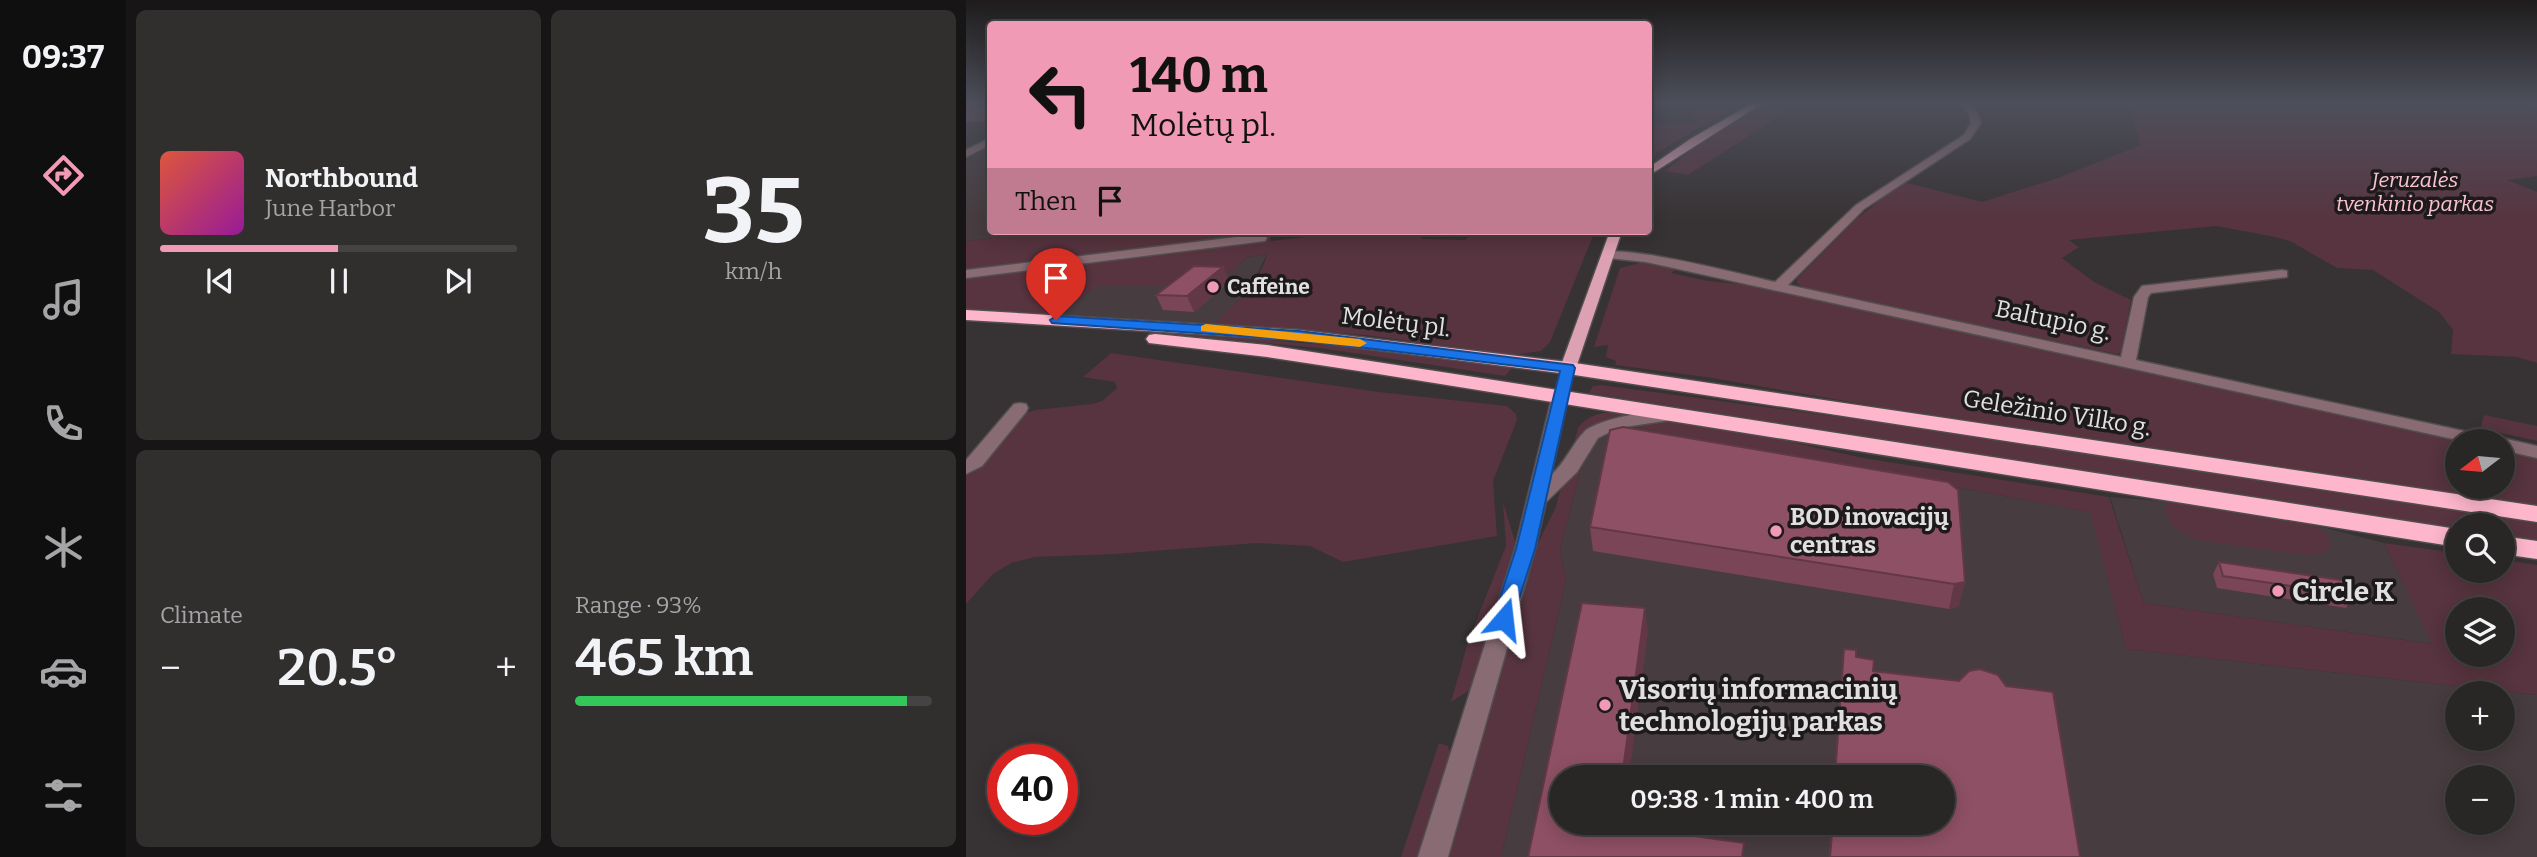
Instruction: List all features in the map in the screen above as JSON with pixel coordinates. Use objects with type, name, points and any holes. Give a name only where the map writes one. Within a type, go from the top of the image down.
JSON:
[{"type":"highway","name":"Molėtų pl.","points":[[966,315],[1299,335],[1568,368]]},
{"type":"highway","name":"Molėtų pl.","points":[[966,325],[1134,336],[1231,347],[1560,397]]},
{"type":"highway","points":[[1568,368],[1560,397],[2445,536]]},
{"type":"highway","name":"Geležinio Vilko g.","points":[[1568,368],[2537,514]]},
{"type":"highway","points":[[2515,547],[2537,550]]},
{"type":"main road","points":[[1652,170],[1691,143]]},
{"type":"main road","points":[[1568,368],[1615,235]]},
{"type":"street","points":[[966,154],[986,143]]},
{"type":"street","points":[[1779,286],[1860,207],[1958,143]]},
{"type":"street","points":[[966,274],[1261,238]]},
{"type":"street","name":"Baltupio g.","points":[[1608,254],[1646,258],[1779,286],[2445,432]]},
{"type":"street","points":[[2128,361],[2141,297],[2147,289],[2282,274]]},
{"type":"street","points":[[1433,857],[1525,549],[1560,397]]},
{"type":"street","points":[[966,468],[975,463],[1020,408]]},
{"type":"street","points":[[1537,499],[1570,468],[1591,435],[1599,429],[1614,423],[1671,415]]},
{"type":"street","points":[[2515,447],[2537,452]]},
{"type":"shaded area","points":[[987,148],[987,235],[1018,235],[969,241],[966,244],[966,159]]},
{"type":"shaded area","points":[[1267,254],[1250,289],[1215,324],[1057,314],[1098,285],[1233,270],[1246,257]]},
{"type":"shaded area","points":[[1602,421],[2091,512],[2126,649],[2445,685],[2445,751],[2515,751],[2515,693],[2537,695],[2537,857],[1501,857],[1566,581],[1560,549],[1592,426]]},
{"type":"shaded area","points":[[2110,497],[2175,502],[2315,525],[2384,543],[2433,644],[2144,603]]},
{"type":"green space","points":[[1652,143],[1673,143],[1652,155]]},
{"type":"green space","points":[[1701,143],[1738,143],[1688,175],[1665,171]]},
{"type":"green space","name":"Jeruzalės tvenkinio parkas","points":[[2140,143],[2537,143],[2537,176],[2507,180],[2537,192],[2537,363],[2517,357],[2451,354],[2453,330],[2439,312],[2373,270],[2337,268],[2290,241],[2216,226],[2069,240],[2079,247],[2062,258],[2094,282],[2131,300],[2121,353],[2117,354],[1805,289],[1797,283],[1797,279],[1854,221],[1903,182],[1982,202],[2058,178]]},
{"type":"green space","points":[[1018,235],[1270,235],[1271,241],[1324,235],[1423,235],[1421,239],[1465,240],[1472,235],[1593,235],[1550,342],[1541,351],[1515,355],[1365,335],[1215,324],[1253,283],[1267,254],[1246,257],[1233,271],[1223,275],[1174,286],[1098,286],[1057,314],[966,310],[966,244],[969,241]]},
{"type":"green space","points":[[1647,261],[1675,270],[1671,273],[1708,281],[1751,285],[2445,437],[2445,491],[1615,365],[1616,361],[1606,357],[1608,345],[1594,347],[1620,268]]},
{"type":"green space","points":[[1156,333],[1358,348],[1512,368],[1505,376],[1320,348]]},
{"type":"green space","points":[[1111,353],[1379,392],[1507,406],[1516,414],[1517,420],[1493,481],[1497,536],[1343,562],[1310,546],[1257,543],[1035,557],[1011,563],[993,574],[966,604],[966,471],[1019,415],[1035,410],[1102,401],[1117,388],[1115,382],[1083,377]]},
{"type":"green space","points":[[1593,386],[1914,427],[2478,513],[2445,513],[2445,527],[1589,393]]},
{"type":"green space","points":[[1617,412],[1759,435],[1863,458],[2109,497],[2144,603],[2432,644],[2384,543],[2445,551],[2445,583],[2515,583],[2515,562],[2537,565],[2537,695],[2515,693],[2515,681],[2445,681],[2445,685],[2126,649],[2090,512],[1602,421],[1592,426],[1560,549],[1566,581],[1501,857],[1448,857],[1536,547],[1555,509],[1578,428],[1590,417]]},
{"type":"green space","points":[[2484,415],[2537,426],[2537,441],[2515,436],[2515,429],[2484,429],[2481,426]]},
{"type":"green space","points":[[2515,452],[2537,457],[2537,505],[2497,499],[2515,499]]},
{"type":"green space","points":[[1503,502],[1516,545],[1470,690],[1451,702],[1468,642],[1506,546]]},
{"type":"green space","points":[[2175,502],[2315,525],[2325,532],[2332,545],[2322,553],[2305,555],[2197,540],[2180,531],[2169,519],[2165,506]]},
{"type":"green space","points":[[2515,519],[2537,522],[2537,541],[2515,538]]},
{"type":"green space","points":[[1439,743],[1448,746],[1450,753],[1418,857],[1401,857]]},
{"type":"building","points":[[1194,266],[1223,267],[1187,296],[1156,295]]},
{"type":"building","name":"BOD inovacijų centras","points":[[1623,427],[1948,482],[1958,490],[1965,582],[1954,584],[1590,527],[1610,430]]},
{"type":"building","points":[[2219,562],[2347,581],[2353,595],[2223,576]]},
{"type":"building","name":"Visorių informacinių technologijų parkas","points":[[1582,603],[1645,608],[1624,765],[1549,765],[1549,835],[1687,835],[1744,843],[1742,857],[1528,857]]},
{"type":"building","points":[[1844,649],[1856,650],[1856,657],[1874,660],[1873,671],[1959,681],[1969,671],[1980,669],[1998,675],[2006,686],[2053,692],[2080,857],[1830,857],[1832,835],[1955,835],[1955,765],[1836,765]]},
{"type":"slow traffic","points":[[1206,328],[1360,343]]},
{"type":"place","name":"Caffeine","points":[[1213,287]]},
{"type":"place","name":"BOD inovacijų centras","points":[[1776,531]]},
{"type":"place","name":"Circle K","points":[[2278,591]]},
{"type":"place","name":"Visorių informacinių technologijų parkas","points":[[1605,705]]},
{"type":"route","points":[[1056,320],[1299,335],[1568,368],[1525,549],[1504,619]]}]
